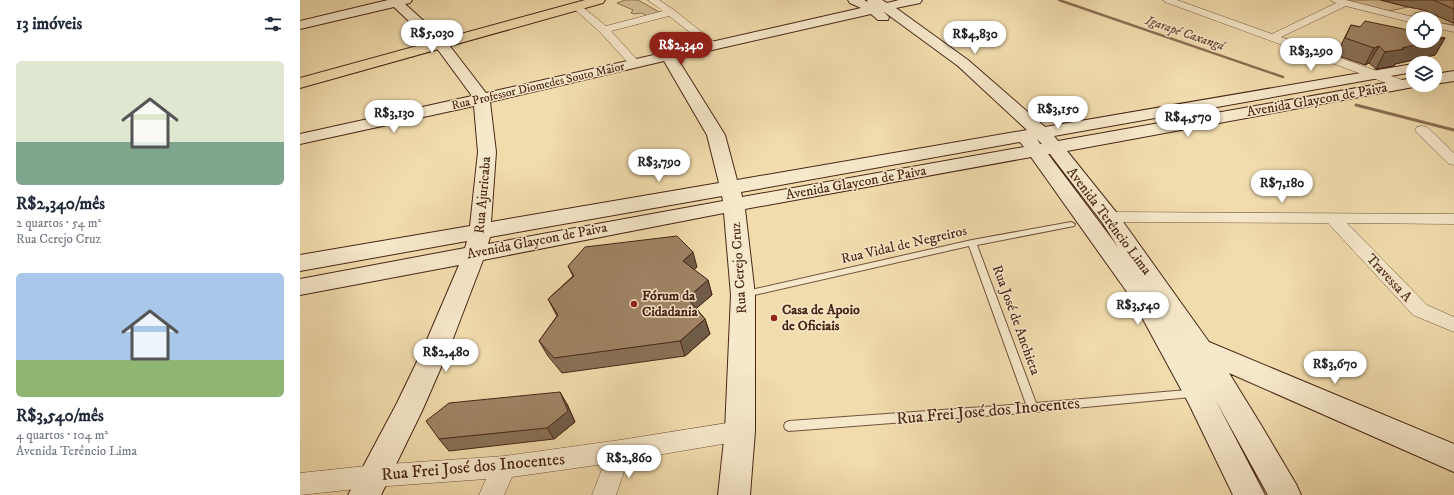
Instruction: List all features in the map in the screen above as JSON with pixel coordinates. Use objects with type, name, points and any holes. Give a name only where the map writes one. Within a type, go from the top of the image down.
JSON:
[{"type":"main road","points":[[300,74],[437,40],[573,3],[596,0]]},
{"type":"main road","name":"Avenida Terêncio Lima","points":[[854,0],[878,6],[963,63],[983,80],[1109,217],[1151,293],[1200,397],[1249,495]]},
{"type":"main road","name":"Rua Professor Diomedes Souto Maior","points":[[300,139],[635,64],[878,6],[916,0]]},
{"type":"main road","points":[[300,20],[395,1]]},
{"type":"main road","points":[[300,25],[395,1]]},
{"type":"main road","points":[[395,1],[437,40],[482,99]]},
{"type":"main road","name":"Avenida Terêncio Lima","points":[[878,6],[966,82],[1038,141],[1151,293],[1200,349],[1251,434],[1285,495]]},
{"type":"main road","points":[[300,83],[437,40]]},
{"type":"main road","name":"Rua Cerejo Cruz","points":[[669,56],[716,135],[732,196],[743,295],[740,432],[734,495]]},
{"type":"main road","name":"Avenida Glaycon de Paiva","points":[[300,287],[477,243],[1038,141],[1294,89],[1406,69]]},
{"type":"main road","points":[[1442,78],[1454,76]]},
{"type":"main road","points":[[966,82],[983,80]]},
{"type":"main road","name":"Avenida Glaycon de Paiva","points":[[1038,141],[1317,100],[1406,85]]},
{"type":"main road","name":"Rua Ajuricaba","points":[[369,486],[408,411],[436,348],[477,243],[487,152],[482,99]]},
{"type":"main road","name":"Avenida Glaycon de Paiva","points":[[300,263],[477,243]]},
{"type":"main road","points":[[1200,349],[1454,458]]},
{"type":"street","points":[[653,0],[713,45]]},
{"type":"street","points":[[1168,0],[1271,38],[1406,83]]},
{"type":"street","points":[[1271,38],[1340,1],[1406,18]]},
{"type":"street","points":[[573,3],[604,30],[635,64]]},
{"type":"street","points":[[604,30],[671,12]]},
{"type":"street","points":[[1442,26],[1454,28]]},
{"type":"street","points":[[1422,130],[1454,161]]},
{"type":"street","points":[[1109,217],[1454,219]]},
{"type":"street","name":"Travessa A","points":[[1332,218],[1420,310],[1454,325]]},
{"type":"street","name":"Rua Frei José dos Inocentes","points":[[300,484],[369,486],[505,468],[740,432]]},
{"type":"street","points":[[604,495],[620,451]]},
{"type":"street","points":[[491,495],[505,468]]},
{"type":"lane","name":"Rua Vidal de Negreiros","points":[[743,295],[972,243],[1071,224]]},
{"type":"lane","name":"Rua José de Anchieta","points":[[972,243],[1033,408]]},
{"type":"lane","name":"Rua Frei José dos Inocentes","points":[[789,426],[1033,408],[1187,394]]},
{"type":"shaded area","points":[[625,0],[638,0],[661,13],[648,16],[641,13],[631,13],[633,10],[617,3]]},
{"type":"shaded area","points":[[1344,0],[1379,0],[1408,7],[1389,11]]},
{"type":"shaded area","points":[[1424,10],[1429,12],[1418,12]]},
{"type":"shaded area","points":[[1442,18],[1454,23],[1454,25],[1442,23]]},
{"type":"building","points":[[1433,0],[1454,0],[1454,9]]},
{"type":"building","points":[[1365,21],[1406,30],[1406,47],[1402,48],[1404,49],[1385,52],[1379,46],[1374,48],[1345,38],[1351,25],[1360,27]]},
{"type":"building","name":"Fórum da Cidadania","points":[[677,236],[693,252],[683,261],[708,280],[687,298],[705,319],[680,341],[554,358],[539,341],[558,315],[548,299],[574,276],[568,266],[585,247]]},
{"type":"building","points":[[560,392],[568,411],[547,428],[439,439],[426,421],[449,403]]},
{"type":"waterway","name":"Igarapé Caxangá","points":[[1059,0],[1283,77]]},
{"type":"waterway","name":"Igarapé Caxangá","points":[[1356,105],[1454,130]]},
{"type":"place","name":"Fórum da Cidadania","points":[[634,304]]},
{"type":"place","name":"Casa de Apoio de Oficiais","points":[[774,318]]}]
